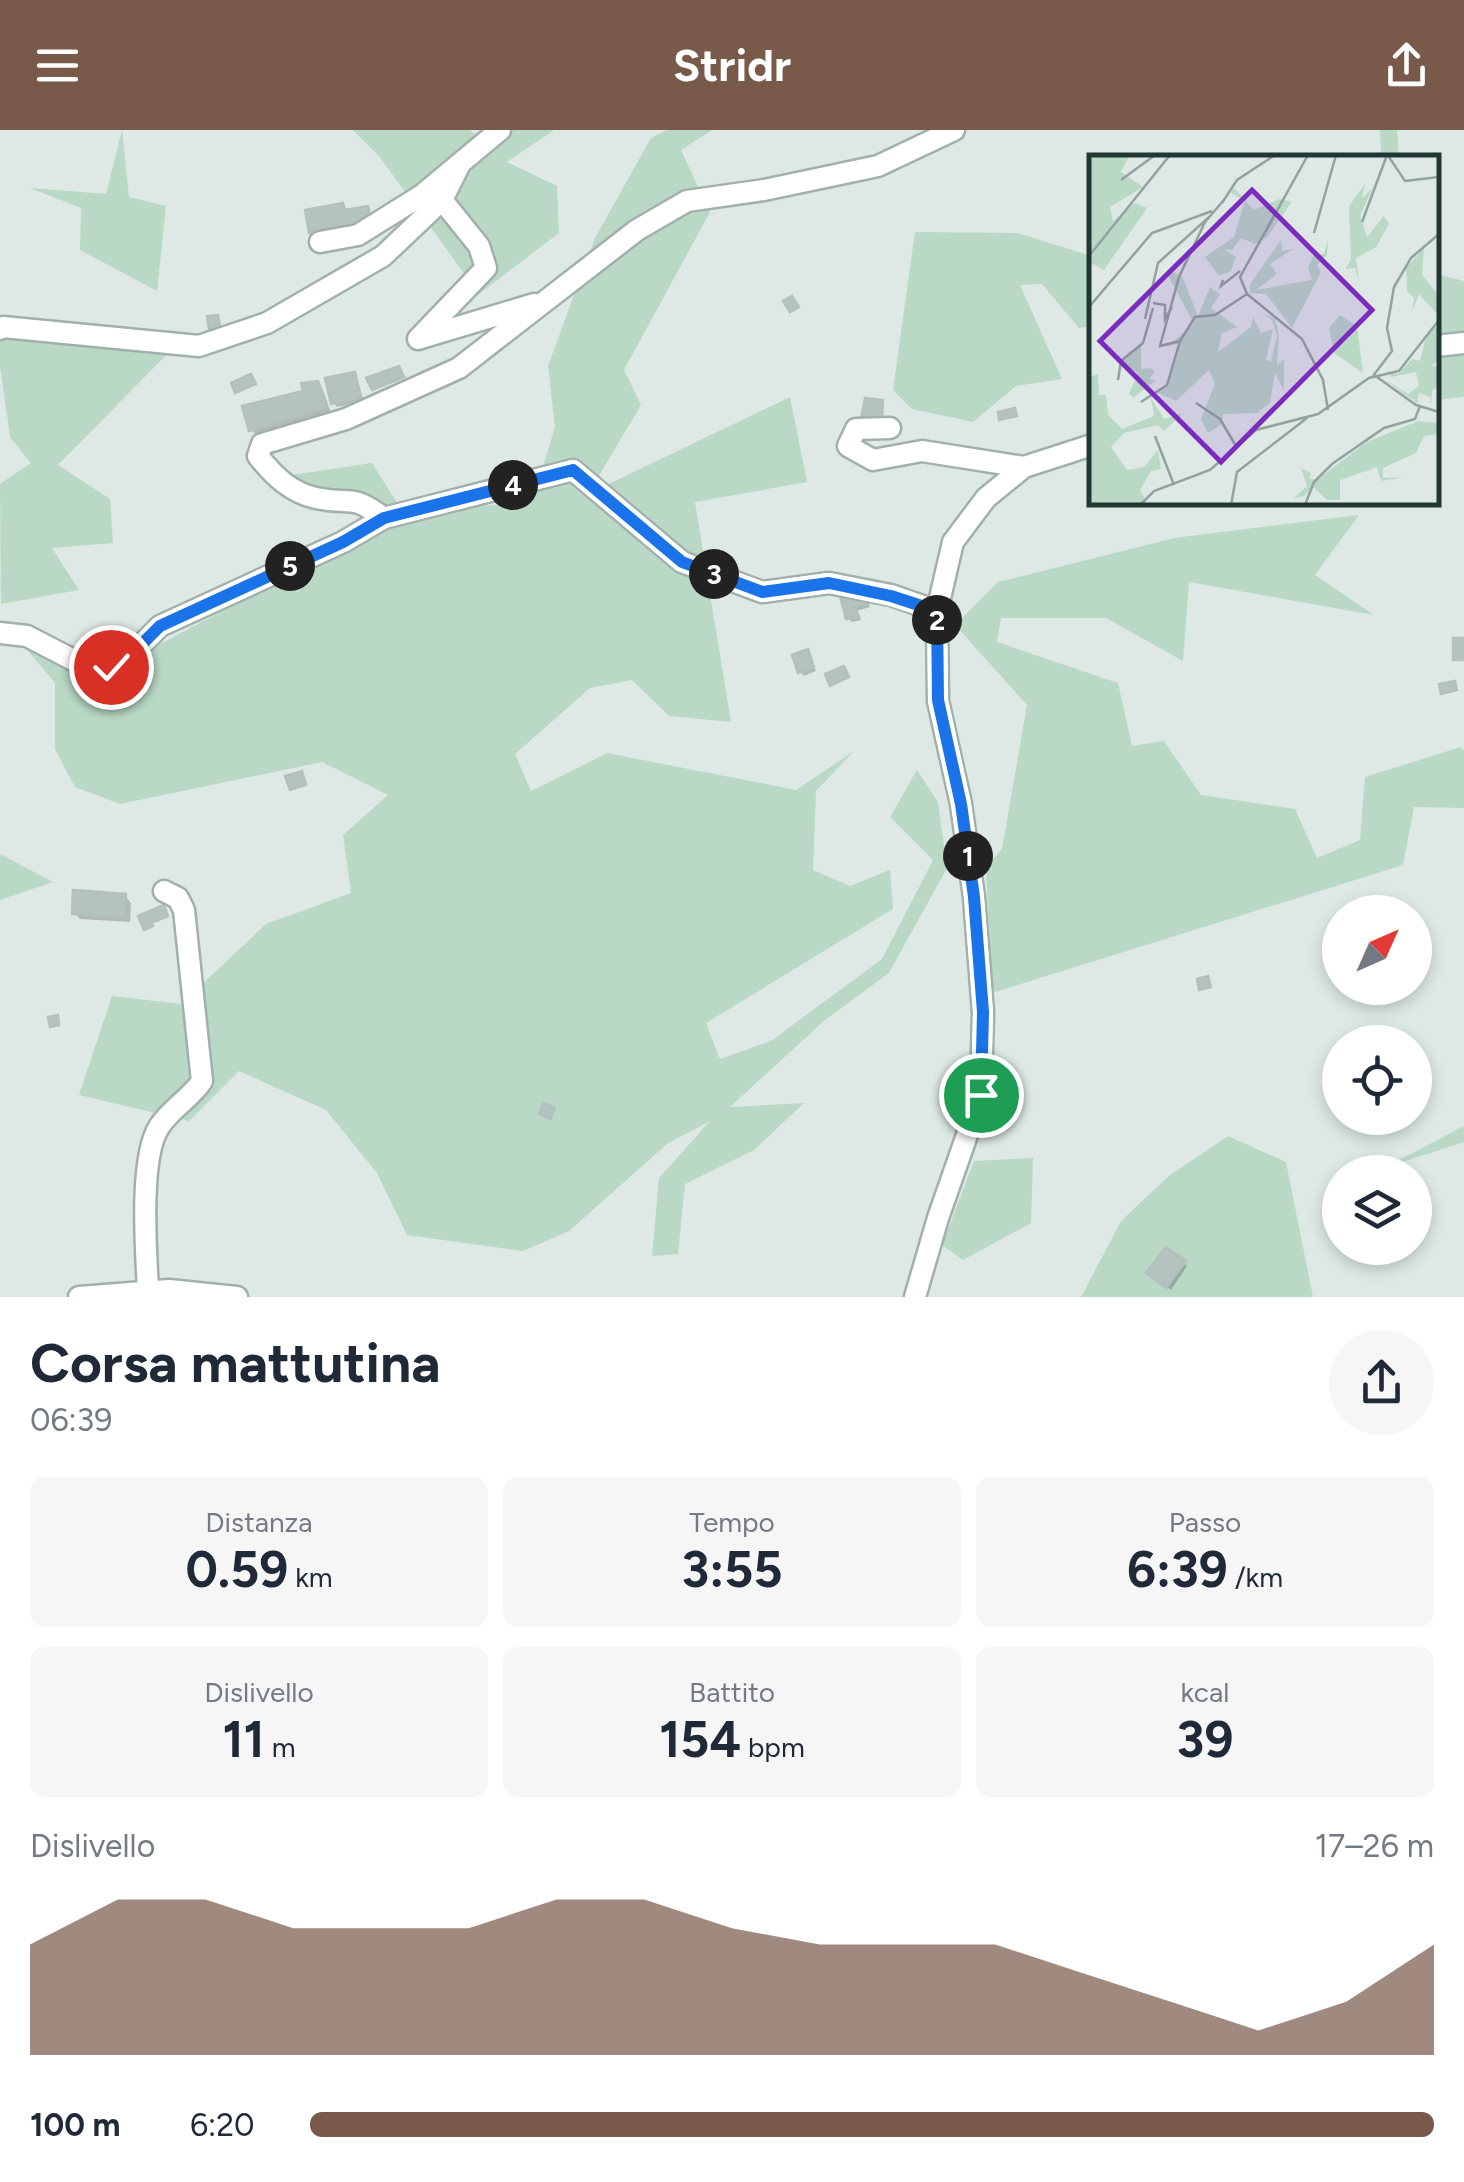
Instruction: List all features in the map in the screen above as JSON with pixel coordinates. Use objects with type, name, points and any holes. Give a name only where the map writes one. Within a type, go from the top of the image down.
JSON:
[{"type":"street","points":[[320,242],[358,235],[422,196],[500,130]]},
{"type":"street","points":[[384,518],[360,500],[314,498],[277,480],[258,456],[262,444],[346,419],[459,368],[637,230],[688,201],[878,166],[954,130]]},
{"type":"street","points":[[0,329],[199,346],[267,323],[383,256],[442,200],[460,164]]},
{"type":"street","points":[[442,200],[479,246],[486,268],[418,339],[550,299]]},
{"type":"street","points":[[1439,346],[1464,343]]},
{"type":"street","points":[[890,428],[856,429],[848,446],[873,460],[922,452],[1024,467]]},
{"type":"street","points":[[916,1297],[938,1218],[981,1095],[983,1012],[974,897],[961,804],[938,700],[937,611],[953,542],[986,498],[1024,467],[1089,446]]},
{"type":"street","points":[[0,633],[26,636],[80,664],[111,667],[134,652],[160,626],[343,542],[384,518],[573,470],[682,562],[762,592],[829,583],[937,611]]},
{"type":"street","points":[[148,1290],[148,1170],[154,1136],[162,1122],[202,1082],[184,910],[178,898],[164,891]]},
{"type":"street","points":[[78,1297],[148,1290],[237,1297]]},
{"type":"green space","points":[[122,130],[129,197],[166,206],[157,291],[80,250],[81,208],[30,188],[106,194]]},
{"type":"green space","points":[[353,130],[470,130],[476,135],[483,130],[554,130],[507,162],[557,186],[559,233],[479,294],[379,156]]},
{"type":"green space","points":[[667,130],[712,130],[681,150],[710,212],[624,370],[641,405],[588,494],[790,397],[807,482],[695,502],[731,722],[669,716],[632,680],[590,688],[515,754],[531,791],[607,753],[796,790],[854,751],[816,791],[813,870],[850,886],[890,870],[893,909],[706,1023],[720,1059],[771,1041],[882,959],[933,860],[890,817],[917,770],[938,802],[947,868],[889,973],[825,1020],[730,1107],[804,1103],[754,1150],[685,1184],[678,1254],[652,1256],[659,1178],[710,1121],[667,1144],[569,1231],[523,1251],[407,1235],[377,1173],[326,1110],[239,1071],[189,1121],[79,1095],[112,996],[181,1004],[266,924],[351,893],[343,835],[388,795],[322,762],[120,804],[75,787],[55,749],[55,683],[22,644],[100,677],[136,671],[158,645],[383,527],[292,475],[372,463],[403,512],[532,502],[555,427],[548,366],[595,238],[651,138]]},
{"type":"green space","points":[[1380,130],[1397,130],[1399,155],[1373,155],[1381,153]]},
{"type":"green space","points":[[915,232],[1018,233],[1089,255],[1089,326],[1079,328],[1042,284],[1020,285],[1062,379],[1016,386],[973,422],[912,409],[893,390]]},
{"type":"green space","points":[[1439,275],[1464,281],[1464,397],[1439,400]]},
{"type":"green space","points":[[0,317],[183,338],[58,465],[110,499],[113,543],[52,548],[79,590],[1,604],[0,484],[31,463],[10,437],[0,366]]},
{"type":"green space","points":[[1359,515],[1315,575],[1374,615],[1189,582],[1183,661],[1106,618],[1001,618],[997,642],[1118,683],[1132,746],[1164,741],[1201,795],[1295,809],[1317,858],[1360,840],[1365,777],[1461,747],[1464,808],[1414,807],[1403,865],[992,993],[986,867],[1002,849],[1027,705],[955,625],[998,582],[1174,538]]},
{"type":"green space","points":[[0,854],[53,882],[0,900]]},
{"type":"green space","points":[[1464,1126],[1464,1142],[1424,1155],[1409,1155]]},
{"type":"green space","points":[[1228,1136],[1286,1162],[1313,1297],[1081,1297],[1121,1221],[1170,1175]]},
{"type":"green space","points":[[1033,1158],[1031,1223],[963,1260],[942,1245],[974,1161]]},
{"type":"building","points":[[343,203],[345,210],[368,206],[371,219],[309,233],[305,210]]},
{"type":"building","points":[[792,296],[799,307],[790,312],[783,301]]},
{"type":"building","points":[[218,315],[220,327],[209,329],[207,316]]},
{"type":"building","points":[[399,366],[404,377],[372,390],[366,378]]},
{"type":"building","points":[[355,372],[361,397],[331,404],[325,378]]},
{"type":"building","points":[[251,374],[256,384],[235,393],[231,383]]},
{"type":"building","points":[[318,381],[327,407],[249,431],[242,406],[303,391],[301,383]]},
{"type":"building","points":[[865,398],[883,400],[882,421],[861,419]]},
{"type":"building","points":[[1015,408],[1017,416],[999,420],[998,412]]},
{"type":"building","points":[[864,592],[868,603],[855,607],[859,617],[846,619],[840,596]]},
{"type":"building","points":[[103,628],[104,632],[118,628],[124,650],[88,659],[83,643],[92,641],[90,632]]},
{"type":"building","points":[[1453,638],[1464,638],[1464,660],[1453,660]]},
{"type":"building","points":[[808,649],[814,667],[798,673],[792,655]]},
{"type":"building","points":[[844,666],[849,677],[830,686],[825,674]]},
{"type":"building","points":[[1455,681],[1457,690],[1441,694],[1439,684]]},
{"type":"building","points":[[302,771],[306,785],[290,790],[285,776]]},
{"type":"building","points":[[73,890],[126,894],[124,917],[72,914]]},
{"type":"building","points":[[164,905],[168,916],[144,930],[138,916]]},
{"type":"building","points":[[1208,976],[1211,987],[1199,990],[1197,979]]},
{"type":"building","points":[[58,1015],[59,1025],[50,1027],[48,1017]]},
{"type":"building","points":[[544,1103],[555,1108],[550,1119],[539,1114]]},
{"type":"building","points":[[1166,1247],[1186,1261],[1166,1288],[1146,1273]]},
{"type":"route","points":[[111,667],[134,652],[160,626],[343,542],[384,518],[573,470],[682,562],[762,592],[829,583],[937,611],[938,700],[961,804],[974,897],[983,1012],[981,1095]]}]
